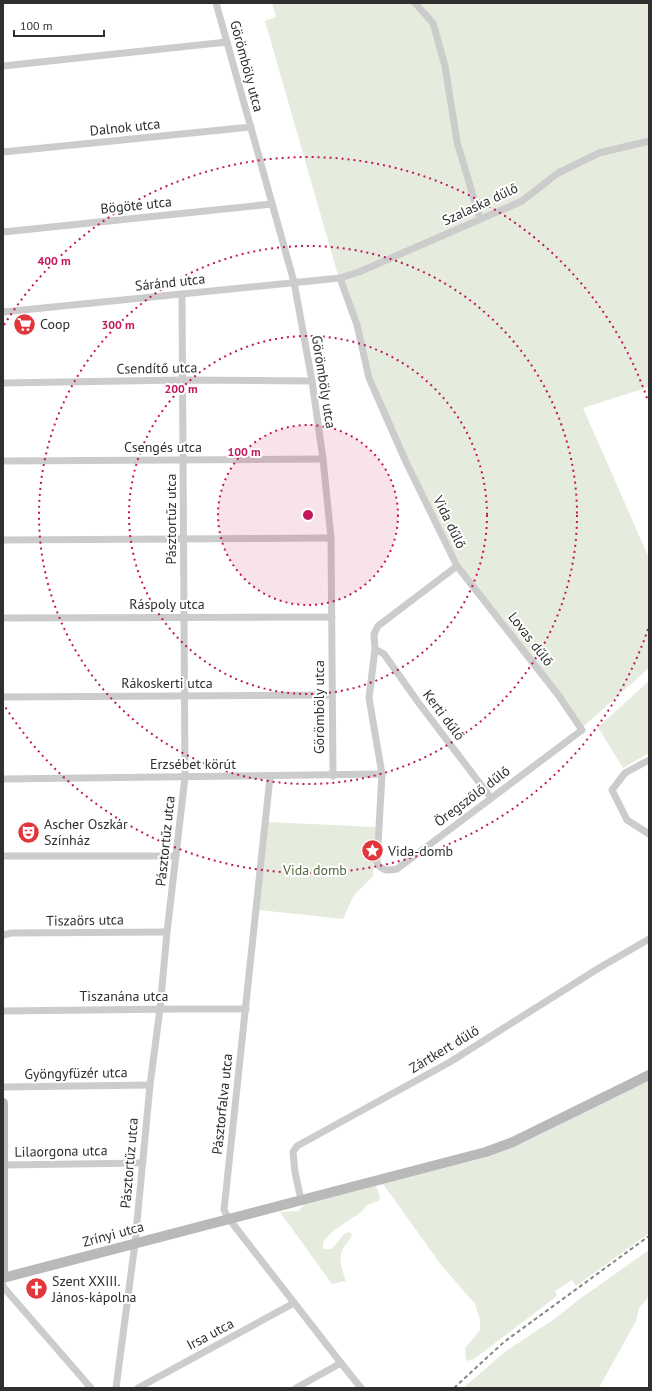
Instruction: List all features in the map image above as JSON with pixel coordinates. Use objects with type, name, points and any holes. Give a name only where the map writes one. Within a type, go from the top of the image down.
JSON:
[{"type":"main road","name":"Zrínyi utca","points":[[3,1278],[446,1163],[501,1147],[649,1074]]},
{"type":"main road","points":[[3,1103],[3,1274]]},
{"type":"street","name":"Görömböly utca","points":[[216,3],[294,282],[312,381],[323,460],[331,538],[332,776]]},
{"type":"street","points":[[415,3],[433,23],[445,66],[457,142],[480,219]]},
{"type":"street","points":[[3,66],[227,42]]},
{"type":"street","name":"Dalnok utca","points":[[3,152],[251,127]]},
{"type":"street","name":"Szalaska dűlő","points":[[340,278],[360,272],[522,201],[558,173],[599,153],[649,141]]},
{"type":"street","name":"Bögöte utca","points":[[3,232],[272,204]]},
{"type":"street","name":"Sáránd utca","points":[[3,312],[340,278]]},
{"type":"street","name":"Vida dűlő","points":[[340,278],[357,326],[369,378],[406,462],[457,566],[378,626],[374,634],[375,649],[369,698],[382,774],[377,863]]},
{"type":"street","name":"Pásztortűz utca","points":[[116,1388],[135,1243],[150,1085],[160,1009],[185,777],[182,294]]},
{"type":"street","name":"Csendítő utca","points":[[3,383],[182,380],[312,381]]},
{"type":"street","name":"Csengés utca","points":[[3,461],[323,460]]},
{"type":"street","points":[[3,540],[331,538]]},
{"type":"street","name":"Lovas dűlő","points":[[457,566],[559,696],[582,730]]},
{"type":"street","name":"Ráspoly utca","points":[[3,618],[332,617]]},
{"type":"street","name":"Kerti dűlő","points":[[375,649],[384,654],[418,702],[492,798]]},
{"type":"street","name":"Rákoskerti utca","points":[[3,697],[331,695]]},
{"type":"street","name":"Öregszőlő dűlő","points":[[377,863],[379,867],[384,870],[391,871],[397,869],[582,730]]},
{"type":"street","points":[[649,760],[625,773],[612,790],[627,820],[649,834]]},
{"type":"street","name":"Erzsébet körút","points":[[3,779],[270,777],[382,774]]},
{"type":"street","name":"Pásztorfalva utca","points":[[270,777],[224,1210],[229,1219],[361,1388]]},
{"type":"street","points":[[3,856],[176,856]]},
{"type":"street","name":"Tiszaörs utca","points":[[3,935],[11,933],[168,932]]},
{"type":"street","name":"Zártkert dűlő","points":[[301,1200],[295,1172],[293,1152],[297,1146],[450,1062],[599,968],[649,940]]},
{"type":"street","name":"Tiszanána utca","points":[[3,1011],[246,1009]]},
{"type":"street","name":"Gyöngyfüzér utca","points":[[3,1087],[150,1085]]},
{"type":"street","name":"Lilaorgona utca","points":[[3,1165],[143,1163]]},
{"type":"street","points":[[3,1285],[91,1388]]},
{"type":"street","name":"Irsa utca","points":[[138,1388],[294,1303]]},
{"type":"street","points":[[296,1388],[341,1363]]},
{"type":"green space","points":[[272,3],[649,3],[649,387],[583,408],[649,558],[649,668],[583,727],[462,568],[412,472],[372,376],[345,281],[340,282],[265,21],[276,17]]},
{"type":"green space","points":[[649,681],[649,753],[623,768],[598,727]]},
{"type":"green space","name":"Vida domb","points":[[268,822],[376,827],[373,876],[354,895],[343,919],[259,910]]},
{"type":"green space","points":[[649,1081],[649,1233],[576,1286],[572,1280],[555,1291],[557,1296],[474,1359],[466,1361],[465,1348],[480,1330],[480,1320],[475,1304],[442,1266],[383,1184],[488,1157],[528,1141],[623,1092]]},
{"type":"green space","points":[[376,1186],[380,1197],[379,1201],[367,1205],[361,1212],[333,1231],[323,1242],[323,1249],[332,1249],[344,1234],[349,1232],[352,1234],[341,1255],[341,1264],[346,1281],[332,1284],[280,1212],[298,1211],[304,1205]]},
{"type":"green space","points":[[649,1250],[649,1294],[647,1299],[639,1308],[636,1321],[599,1388],[463,1388],[506,1351],[553,1320],[581,1298]]},
{"type":"railway","points":[[454,1388],[504,1342],[649,1236]]},
{"type":"place","name":"Coop","points":[[24,324]]},
{"type":"place","name":"Ascher Oszkár Színház","points":[[28,832]]},
{"type":"place","name":"Vida-domb","points":[[373,851]]},
{"type":"place","name":"Szent XXIII. János-kápolna","points":[[37,1289]]}]
